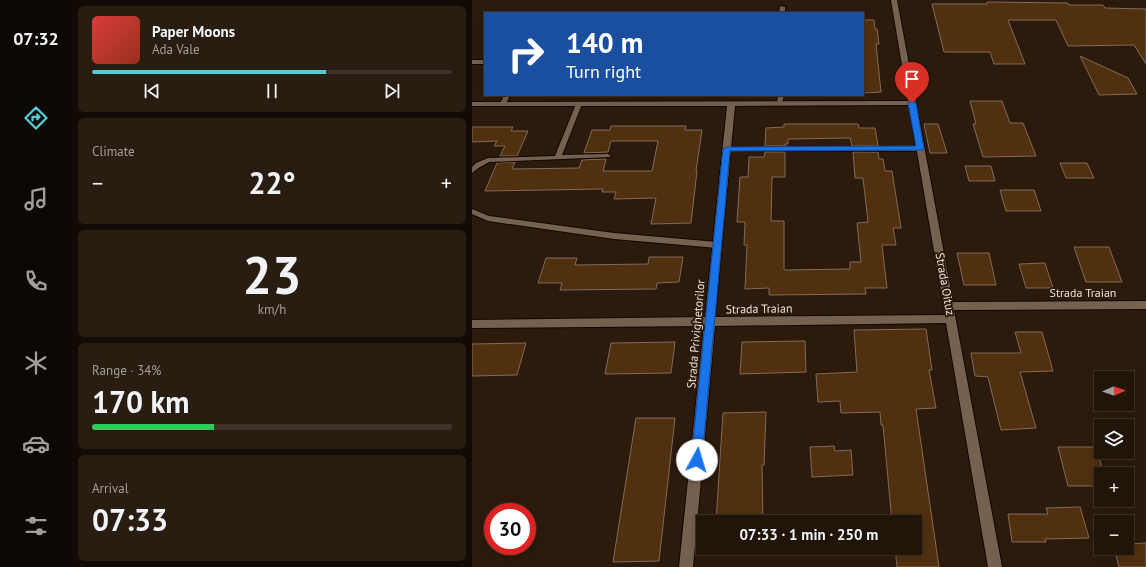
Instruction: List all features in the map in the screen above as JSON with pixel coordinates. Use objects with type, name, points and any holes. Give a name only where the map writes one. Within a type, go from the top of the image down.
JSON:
[{"type":"street","name":"Strada Oituz","points":[[894,0],[995,567]]},
{"type":"street","points":[[472,104],[731,104],[781,99],[912,103]]},
{"type":"street","name":"Strada Privighetorilor","points":[[686,567],[731,104]]},
{"type":"street","name":"Strada Traian","points":[[949,306],[1146,305]]},
{"type":"street","name":"Strada Traian","points":[[472,324],[951,319]]},
{"type":"lane","points":[[782,7],[782,12]]},
{"type":"lane","points":[[472,62],[484,62]]},
{"type":"lane","points":[[503,104],[507,96]]},
{"type":"lane","points":[[558,157],[579,104]]},
{"type":"lane","points":[[727,149],[921,149]]},
{"type":"lane","points":[[472,171],[478,165],[488,160],[608,156]]},
{"type":"lane","points":[[472,211],[488,218],[614,236],[717,245]]},
{"type":"building","points":[[987,2],[1068,3],[1069,5],[1103,5],[1105,8],[1146,9],[1146,64],[1134,45],[1068,46],[1056,20],[1008,20],[1025,64],[994,64],[990,52],[944,52],[932,4],[987,4]]},
{"type":"building","points":[[864,20],[874,20],[875,29],[877,29],[879,44],[876,44],[881,92],[864,93]]},
{"type":"building","points":[[1080,56],[1128,78],[1137,94],[1099,95]]},
{"type":"building","points":[[970,101],[1002,101],[1010,123],[1023,123],[1036,156],[983,157],[973,124],[976,124]]},
{"type":"building","points":[[784,124],[858,124],[859,128],[875,128],[878,146],[852,146],[850,138],[788,139],[788,144],[785,144],[785,146],[765,146],[766,128],[784,127]]},
{"type":"building","points":[[924,124],[938,124],[947,153],[930,153]]},
{"type":"building","points":[[611,126],[686,126],[685,130],[702,130],[691,223],[651,224],[656,198],[614,199],[616,192],[602,192],[603,189],[485,191],[497,163],[515,162],[512,169],[579,168],[582,160],[606,159],[603,171],[652,171],[658,141],[611,141],[608,152],[584,153],[592,130],[610,130]]},
{"type":"building","points":[[472,127],[513,127],[511,131],[528,131],[517,156],[500,156],[505,146],[494,146],[497,141],[472,142]]},
{"type":"building","points":[[765,152],[785,152],[785,177],[772,177],[771,221],[784,221],[784,270],[850,269],[850,262],[861,262],[857,223],[868,222],[863,178],[855,178],[853,152],[878,152],[879,159],[883,159],[885,171],[892,171],[901,228],[893,228],[896,245],[882,245],[887,288],[865,288],[866,294],[769,295],[769,288],[745,289],[747,245],[744,245],[745,222],[737,222],[740,177],[748,177],[749,157],[764,157]]},
{"type":"building","points":[[1060,163],[1087,163],[1094,178],[1066,178]]},
{"type":"building","points":[[965,166],[991,166],[995,181],[969,181]]},
{"type":"building","points":[[1000,190],[1034,190],[1041,211],[1006,211]]},
{"type":"building","points":[[1074,247],[1109,247],[1122,282],[1086,282]]},
{"type":"building","points":[[957,253],[989,253],[996,285],[964,285]]},
{"type":"building","points":[[649,257],[683,257],[679,282],[657,283],[656,289],[560,290],[562,283],[538,283],[546,258],[577,258],[575,265],[648,264]]},
{"type":"building","points":[[1045,263],[1053,288],[1026,288],[1019,264]]},
{"type":"building","points":[[926,329],[932,370],[929,370],[936,408],[916,409],[939,567],[897,567],[896,555],[922,555],[922,515],[891,515],[883,425],[881,425],[880,412],[841,413],[840,401],[818,402],[816,374],[857,372],[854,330]]},
{"type":"building","points":[[1015,332],[1042,332],[1053,371],[1020,372],[1036,428],[1001,430],[988,377],[975,376],[971,353],[1021,353]]},
{"type":"building","points":[[805,341],[806,372],[740,374],[742,342]]},
{"type":"building","points":[[675,342],[671,373],[605,374],[611,343]]},
{"type":"building","points":[[526,343],[517,375],[472,376],[472,344]]},
{"type":"building","points":[[766,412],[764,465],[762,465],[763,515],[716,515],[723,413]]},
{"type":"building","points":[[636,418],[675,418],[659,561],[613,562]]},
{"type":"building","points":[[834,446],[835,451],[851,450],[853,475],[812,477],[810,447]]},
{"type":"building","points":[[1058,447],[1094,447],[1094,459],[1100,459],[1102,467],[1094,467],[1094,486],[1068,486]]},
{"type":"building","points":[[1080,507],[1089,538],[1045,539],[1046,542],[1012,542],[1008,514],[1048,514],[1046,508]]},
{"type":"building","points":[[1146,543],[1146,567],[1119,567],[1116,555],[1134,555],[1134,544]]},
{"type":"route","points":[[697,460],[727,149],[921,149],[912,103]]}]
